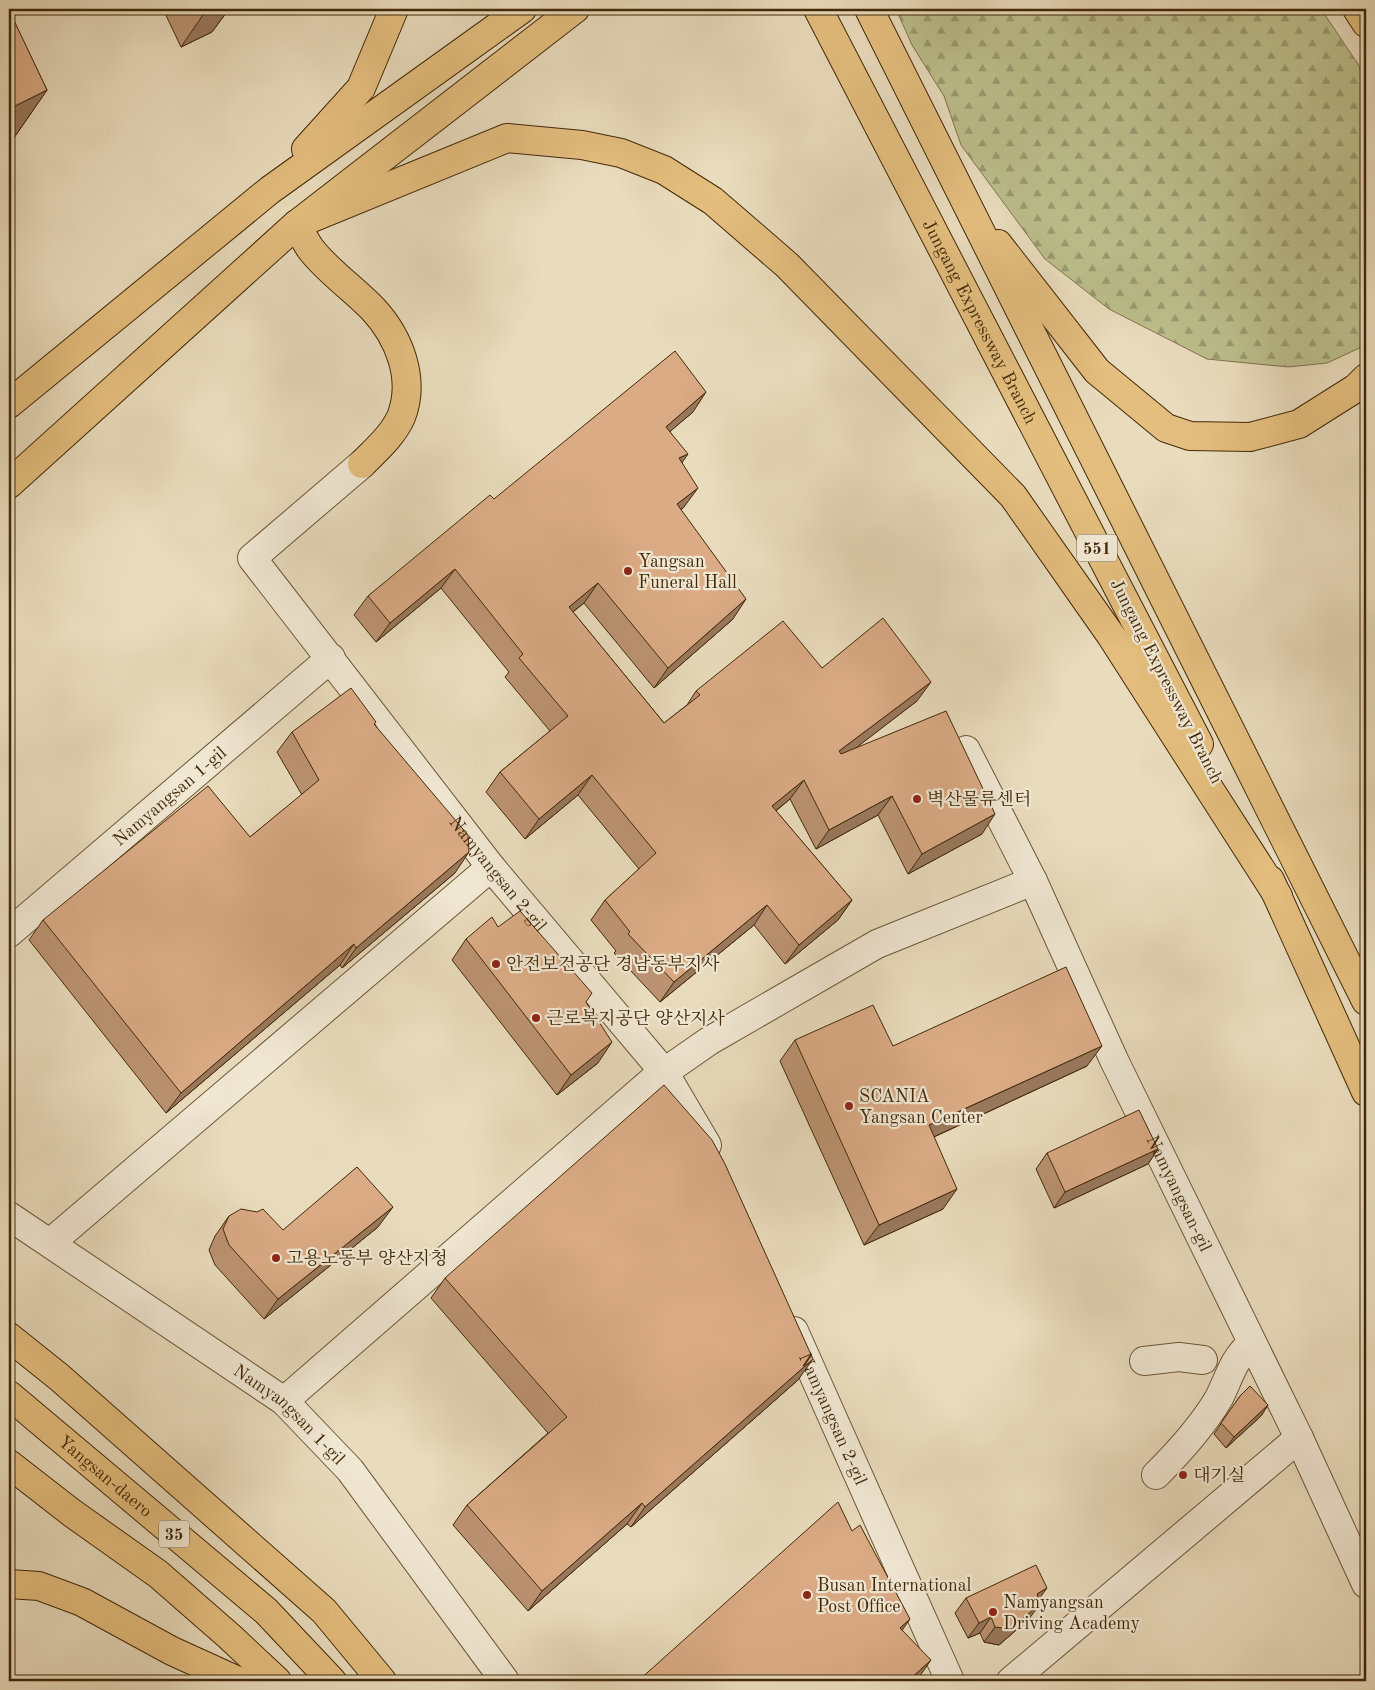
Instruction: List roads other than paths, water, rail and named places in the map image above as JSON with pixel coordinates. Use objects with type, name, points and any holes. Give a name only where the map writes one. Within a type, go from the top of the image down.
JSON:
[{"type":"main road","points":[[270,190],[361,88],[394,9]]},
{"type":"main road","points":[[9,404],[270,190],[522,9]]},
{"type":"main road","points":[[9,484],[297,224],[575,9]]},
{"type":"main road","name":"Jungang Expressway Branch","points":[[818,9],[1278,896],[1366,1092]]},
{"type":"main road","name":"Jungang Expressway Branch","points":[[869,9],[961,197],[1366,1001]]},
{"type":"main road","points":[[1357,9],[1366,23]]},
{"type":"main road","points":[[297,224],[506,138],[582,145],[621,153],[664,170],[714,201],[787,265],[1013,496],[1110,634],[1278,896]]},
{"type":"main road","points":[[961,197],[1097,371],[1166,428],[1190,436],[1250,437],[1299,424],[1356,388],[1366,378]]},
{"type":"main road","points":[[297,224],[310,248],[374,310],[392,335],[405,362],[406,391],[401,417],[384,442],[362,464]]},
{"type":"main road","points":[[9,1337],[59,1378],[324,1611],[382,1681]]},
{"type":"main road","name":"Yangsan-daero","points":[[9,1395],[266,1611],[332,1681]]},
{"type":"main road","name":"35","points":[[9,1464],[72,1513],[158,1574],[277,1681]]},
{"type":"main road","points":[[9,1584],[39,1586],[82,1602],[172,1651],[238,1681]]},
{"type":"street","name":"Namyangsan 2-gil","points":[[362,464],[252,558],[492,867],[664,1072],[721,1169]]},
{"type":"street","name":"Namyangsan 1-gil","points":[[9,933],[331,658]]},
{"type":"street","name":"Namyangsan-gil","points":[[966,750],[1033,881],[1114,1060],[1299,1438],[1366,1584]]},
{"type":"street","points":[[50,1243],[492,867]]},
{"type":"street","points":[[284,1401],[664,1072],[710,1041],[877,944],[1033,881]]},
{"type":"street","name":"Namyangsan 1-gil","points":[[9,1216],[284,1401],[350,1470],[505,1681]]},
{"type":"street","name":"Namyangsan 2-gil","points":[[783,1306],[950,1681]]},
{"type":"street","points":[[1156,1475],[1194,1435],[1219,1398],[1239,1353],[1252,1343]]},
{"type":"street","points":[[1144,1361],[1179,1357],[1202,1360]]},
{"type":"street","points":[[1012,1681],[1299,1438]]},
{"type":"place","name":"Yangsan Funeral Hall","points":[[628,571]]},
{"type":"place","name":"벽산물류센터","points":[[917,799]]},
{"type":"place","name":"안전보건공단 경남동부지사","points":[[496,964]]},
{"type":"place","name":"근로복지공단 양산지사","points":[[536,1018]]},
{"type":"place","name":"SCANIA Yangsan Center","points":[[849,1106]]},
{"type":"place","name":"고용노동부 양산지청","points":[[276,1258]]},
{"type":"place","name":"대기실","points":[[1183,1475]]},
{"type":"place","name":"Busan International Post Office","points":[[807,1595]]},
{"type":"place","name":"Namyangsan Driving Academy","points":[[993,1612]]}]
